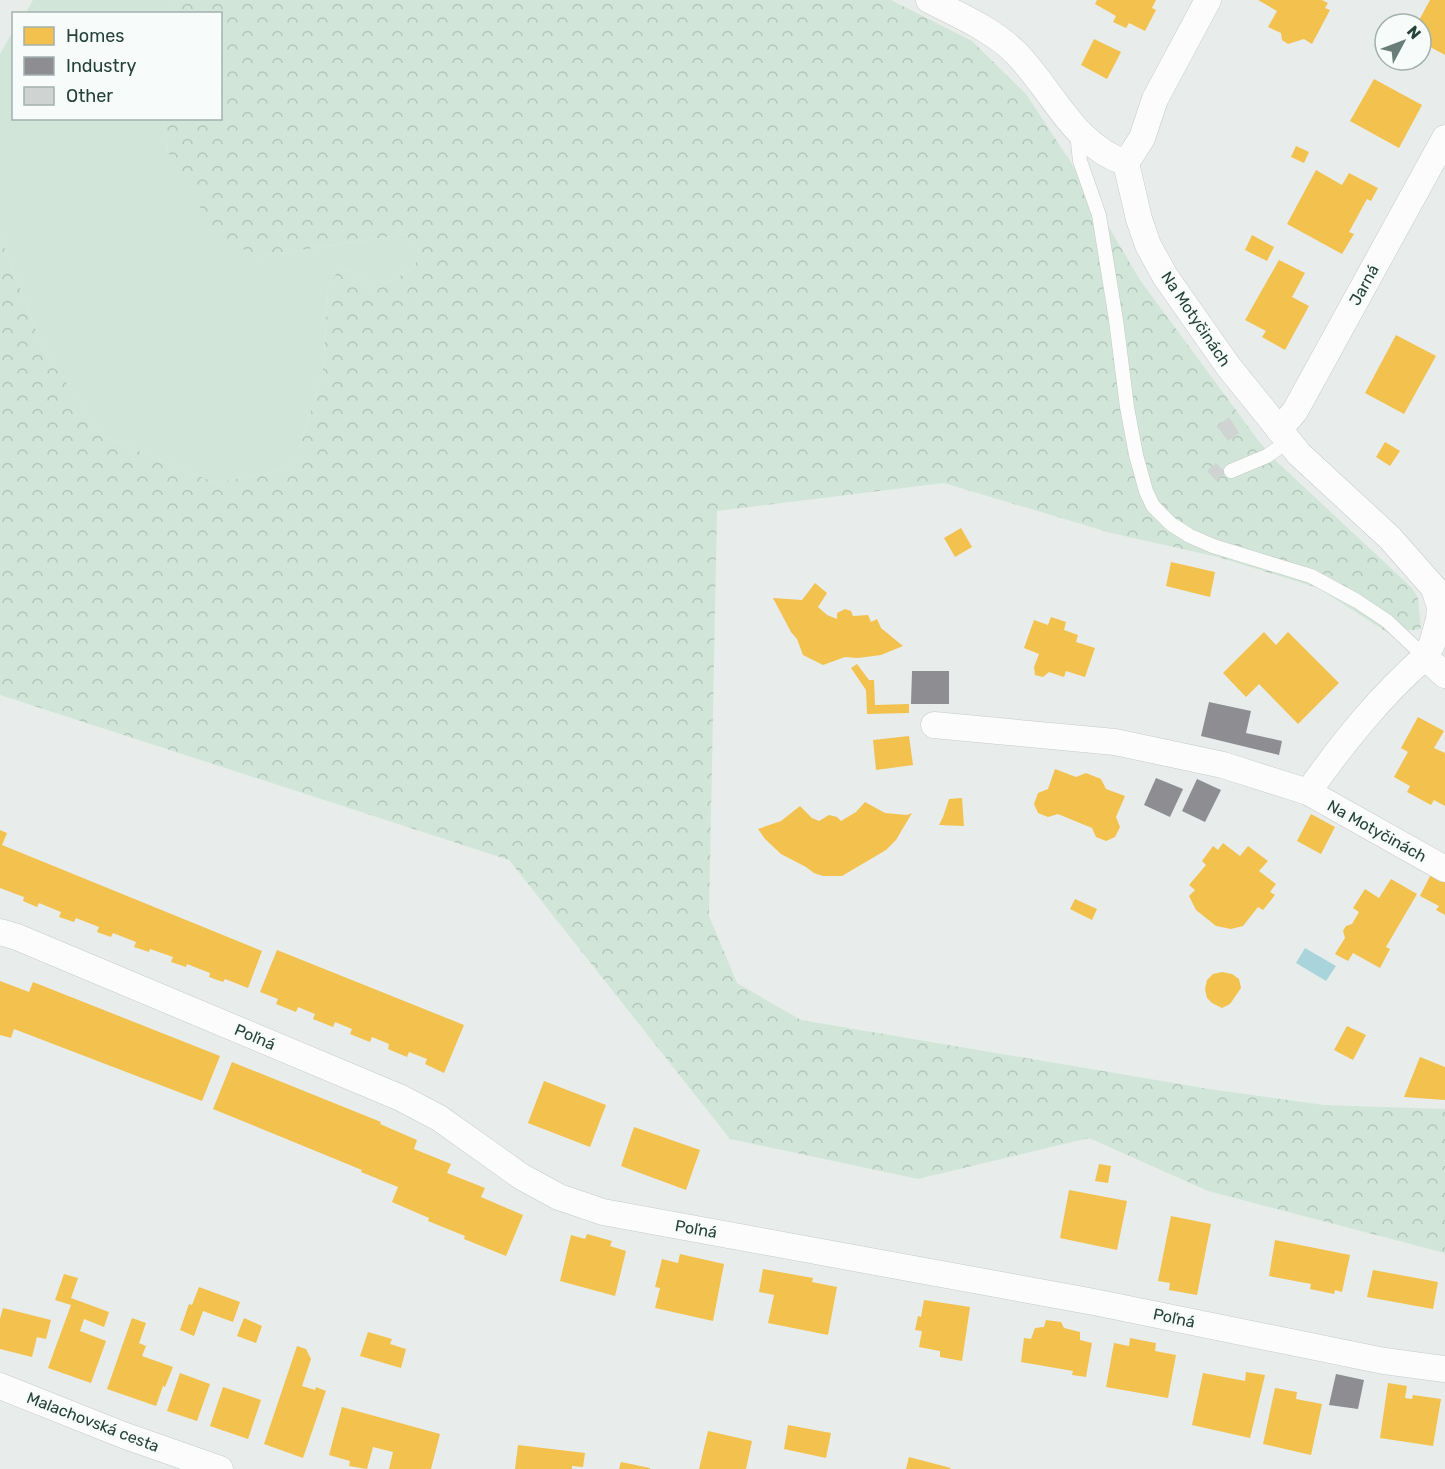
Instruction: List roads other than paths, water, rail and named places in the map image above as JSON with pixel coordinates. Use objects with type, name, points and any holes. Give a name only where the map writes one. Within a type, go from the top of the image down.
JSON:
[{"type":"street","points":[[929,0],[987,31],[1014,52],[1040,80],[1077,133],[1107,156],[1126,163],[1142,138],[1160,89],[1209,0]]},
{"type":"street","name":"Jarná","points":[[1283,435],[1445,138]]},
{"type":"street","name":"Na Motyčinách","points":[[1126,163],[1139,219],[1148,245],[1165,276],[1228,366],[1283,435],[1330,484],[1390,538],[1434,588],[1440,607],[1432,644],[1425,657],[1395,683],[1333,756],[1308,792]]},
{"type":"street","points":[[1425,657],[1445,675]]},
{"type":"street","name":"Na Motyčinách","points":[[934,725],[1115,742],[1223,765],[1308,792],[1445,870]]},
{"type":"street","name":"Poľná","points":[[0,932],[401,1098],[438,1118],[522,1177],[559,1197],[603,1212],[1094,1302],[1384,1361],[1445,1369]]},
{"type":"street","name":"Malachovská cesta","points":[[0,1386],[195,1465],[220,1469]]},
{"type":"lane","points":[[1077,133],[1080,161],[1099,215],[1136,455],[1146,491],[1153,506],[1171,524],[1190,536],[1213,546],[1311,576],[1348,596],[1387,621],[1425,657]]},
{"type":"lane","points":[[1231,471],[1267,456],[1283,435]]},
{"type":"water","points":[[1305,948],[1336,966],[1326,981],[1296,963]]}]
